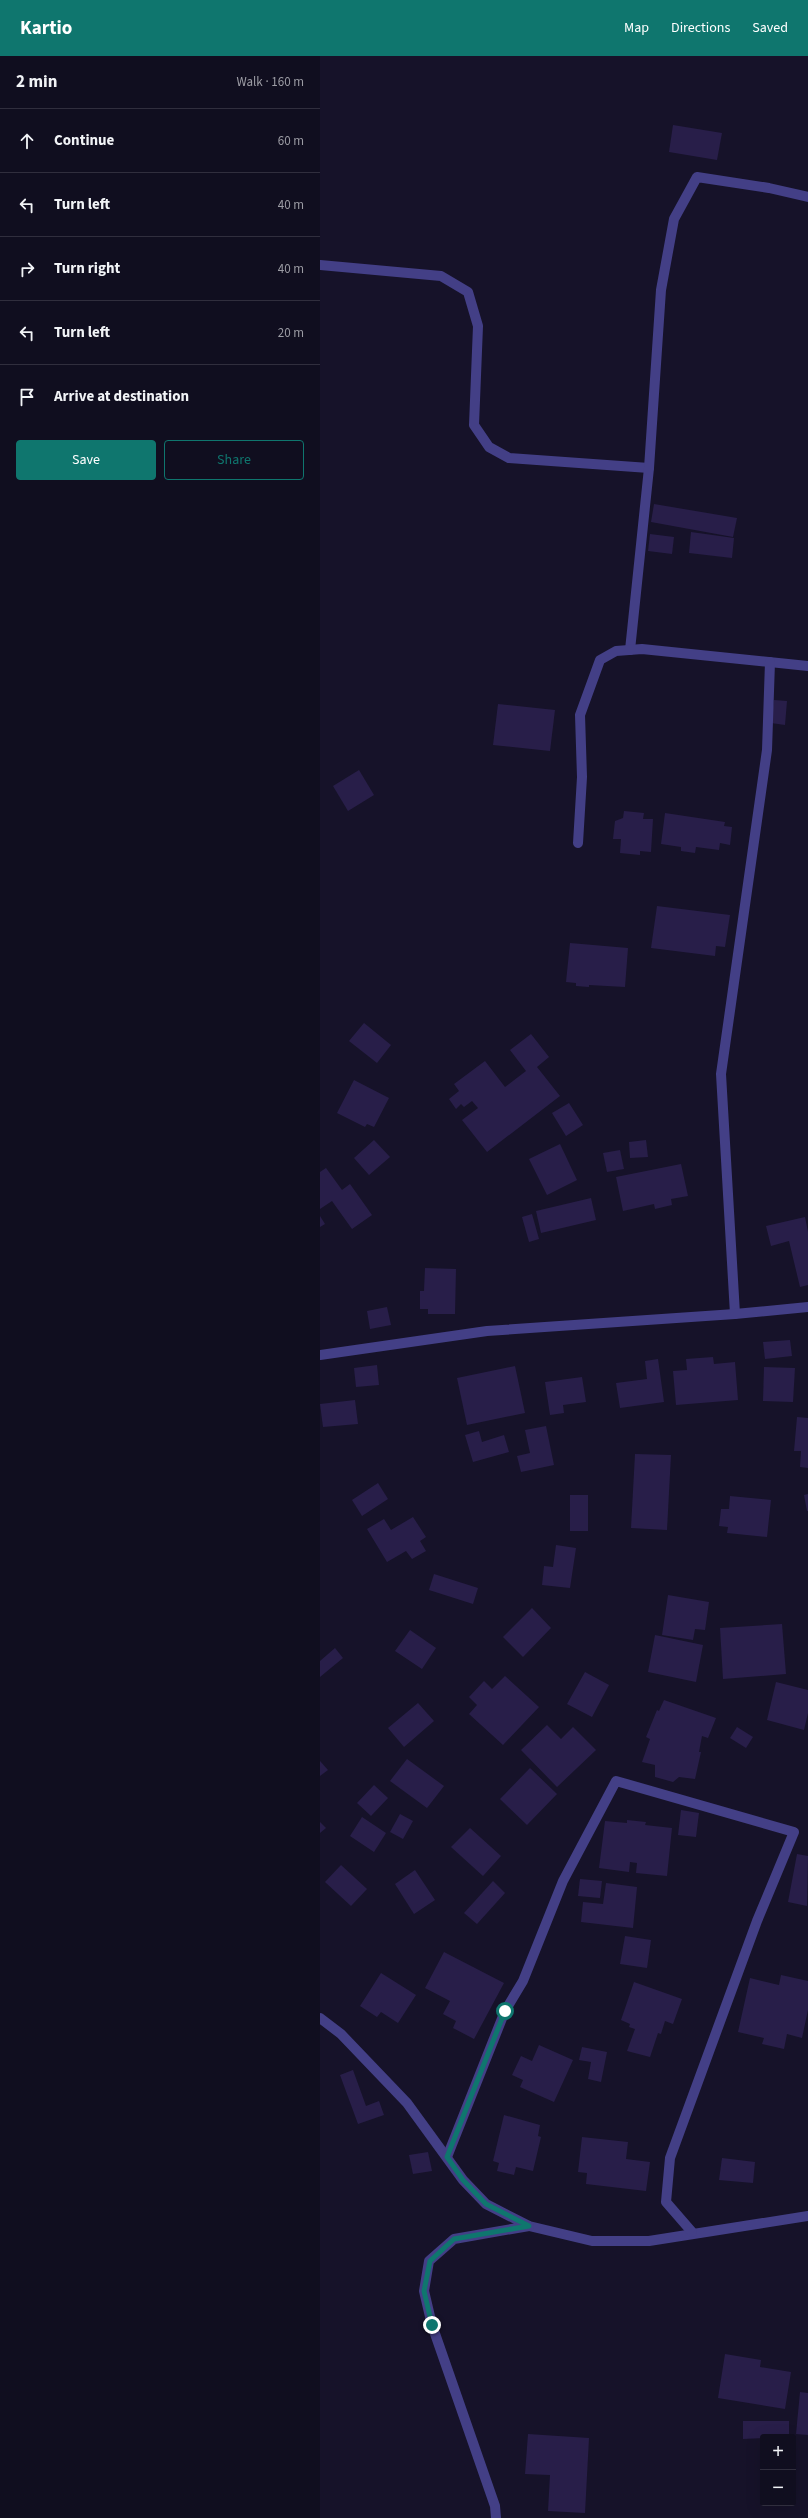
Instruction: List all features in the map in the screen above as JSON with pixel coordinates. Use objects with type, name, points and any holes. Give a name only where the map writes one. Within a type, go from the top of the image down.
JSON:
[{"type":"street","points":[[630,650],[649,468],[661,290],[674,219],[697,177],[769,188],[808,197]]},
{"type":"street","points":[[320,265],[441,276],[468,292],[478,326],[474,425],[489,447],[510,458],[649,468]]},
{"type":"street","points":[[578,843],[582,777],[580,715],[600,660],[616,651],[642,650],[808,666]]},
{"type":"street","points":[[735,1314],[721,1074],[767,750],[770,662]]},
{"type":"street","points":[[320,1355],[486,1331],[735,1314],[808,1307]]},
{"type":"street","points":[[447,2157],[505,2011],[523,1982],[563,1881],[616,1781],[794,1832],[756,1921],[670,2158],[666,2202],[692,2232]]},
{"type":"street","points":[[320,2018],[341,2034],[407,2103],[463,2180],[486,2204],[529,2226],[592,2241],[649,2241],[692,2232],[808,2216]]},
{"type":"street","points":[[496,2518],[495,2506],[432,2325],[424,2291],[430,2261],[454,2239],[529,2226]]},
{"type":"building","points":[[673,125],[722,133],[717,160],[669,152]]},
{"type":"building","points":[[654,504],[737,518],[733,537],[651,522]]},
{"type":"building","points":[[691,532],[734,538],[732,558],[689,553]]},
{"type":"building","points":[[650,534],[674,537],[672,554],[648,551]]},
{"type":"building","points":[[774,700],[787,701],[785,725],[771,723]]},
{"type":"building","points":[[498,704],[555,710],[550,751],[493,745]]},
{"type":"building","points":[[359,770],[374,795],[348,811],[333,786]]},
{"type":"building","points":[[624,811],[644,813],[643,819],[653,819],[651,852],[640,851],[640,855],[620,853],[621,839],[613,839],[615,821],[623,818]]},
{"type":"building","points":[[665,813],[725,822],[724,826],[732,827],[730,845],[720,843],[719,850],[696,847],[695,853],[681,851],[681,847],[661,844]]},
{"type":"building","points":[[657,906],[730,915],[725,947],[716,946],[715,956],[651,948]]},
{"type":"building","points":[[570,943],[628,948],[625,987],[589,985],[589,987],[576,986],[576,983],[566,982]]},
{"type":"building","points":[[364,1023],[391,1045],[377,1063],[349,1041]]},
{"type":"building","points":[[531,1034],[549,1057],[537,1067],[560,1096],[487,1152],[462,1120],[478,1108],[472,1101],[464,1107],[461,1104],[456,1109],[449,1099],[459,1091],[454,1084],[485,1061],[505,1087],[526,1071],[510,1050]]},
{"type":"building","points":[[354,1080],[389,1098],[374,1127],[367,1124],[365,1127],[337,1113]]},
{"type":"building","points":[[569,1103],[583,1125],[566,1136],[552,1113]]},
{"type":"building","points":[[374,1140],[390,1157],[369,1175],[354,1158]]},
{"type":"building","points":[[646,1140],[648,1157],[630,1158],[629,1142]]},
{"type":"building","points":[[560,1144],[577,1180],[547,1195],[529,1159]]},
{"type":"building","points":[[620,1150],[624,1169],[607,1172],[603,1153]]},
{"type":"building","points":[[681,1164],[688,1196],[671,1199],[672,1205],[655,1209],[654,1204],[623,1211],[616,1177]]},
{"type":"building","points":[[326,1168],[342,1190],[350,1184],[372,1215],[352,1229],[332,1201],[320,1209],[320,1172]]},
{"type":"building","points":[[591,1198],[596,1220],[541,1233],[536,1211]]},
{"type":"building","points":[[532,1214],[539,1239],[529,1242],[522,1217]]},
{"type":"building","points":[[320,1216],[325,1224],[320,1227]]},
{"type":"building","points":[[805,1217],[808,1232],[808,1285],[800,1287],[789,1241],[771,1246],[766,1226]]},
{"type":"building","points":[[425,1268],[456,1269],[455,1314],[428,1314],[428,1309],[420,1309],[420,1291],[424,1291]]},
{"type":"building","points":[[387,1307],[391,1325],[370,1329],[367,1311]]},
{"type":"building","points":[[790,1340],[792,1356],[765,1359],[763,1342]]},
{"type":"building","points":[[713,1357],[714,1364],[735,1362],[738,1400],[676,1405],[673,1371],[687,1370],[686,1359]]},
{"type":"building","points":[[658,1359],[664,1402],[620,1408],[616,1383],[647,1379],[645,1361]]},
{"type":"building","points":[[377,1365],[379,1385],[356,1387],[354,1368]]},
{"type":"building","points":[[515,1366],[525,1413],[467,1425],[457,1378]]},
{"type":"building","points":[[764,1367],[795,1368],[793,1402],[763,1401]]},
{"type":"building","points":[[582,1377],[586,1402],[563,1405],[564,1413],[550,1415],[545,1382]]},
{"type":"building","points":[[355,1400],[358,1424],[323,1427],[320,1404]]},
{"type":"building","points":[[797,1417],[808,1418],[808,1468],[800,1467],[801,1451],[794,1451]]},
{"type":"building","points":[[546,1426],[554,1465],[521,1472],[517,1456],[530,1453],[525,1430]]},
{"type":"building","points":[[479,1431],[482,1442],[504,1435],[509,1452],[473,1462],[465,1435]]},
{"type":"building","points":[[635,1454],[671,1455],[667,1530],[631,1528]]},
{"type":"building","points":[[378,1483],[388,1499],[362,1516],[352,1500]]},
{"type":"building","points":[[808,1494],[808,1511],[807,1511],[804,1495]]},
{"type":"building","points":[[570,1495],[588,1495],[588,1531],[570,1531]]},
{"type":"building","points":[[730,1496],[771,1500],[767,1537],[727,1533],[728,1527],[719,1526],[721,1509],[729,1509]]},
{"type":"building","points":[[413,1517],[426,1537],[420,1541],[426,1551],[412,1559],[406,1551],[387,1562],[367,1529],[384,1519],[391,1530]]},
{"type":"building","points":[[556,1545],[576,1548],[570,1588],[542,1585],[544,1566],[553,1567]]},
{"type":"building","points":[[434,1574],[478,1588],[473,1604],[429,1590]]},
{"type":"building","points":[[668,1595],[709,1602],[705,1630],[695,1629],[693,1640],[662,1635]]},
{"type":"building","points":[[532,1608],[551,1628],[523,1657],[503,1637]]},
{"type":"building","points":[[782,1624],[786,1674],[723,1679],[720,1628]]},
{"type":"building","points":[[410,1630],[436,1648],[422,1669],[395,1651]]},
{"type":"building","points":[[655,1635],[703,1645],[696,1682],[648,1672]]},
{"type":"building","points":[[335,1648],[343,1658],[320,1677],[320,1661]]},
{"type":"building","points":[[585,1672],[609,1685],[592,1717],[567,1704]]},
{"type":"building","points":[[505,1676],[539,1707],[503,1745],[469,1714],[477,1705],[469,1697],[484,1681],[492,1689]]},
{"type":"building","points":[[776,1682],[808,1690],[808,1713],[804,1730],[767,1720]]},
{"type":"building","points":[[664,1700],[716,1718],[708,1738],[702,1736],[699,1752],[701,1752],[695,1779],[679,1777],[673,1782],[655,1777],[655,1765],[642,1762],[650,1739],[646,1737],[657,1710],[659,1711]]},
{"type":"building","points":[[418,1703],[434,1721],[404,1747],[388,1728]]},
{"type":"building","points":[[547,1725],[561,1739],[573,1727],[596,1750],[557,1787],[521,1750]]},
{"type":"building","points":[[737,1727],[753,1737],[746,1748],[730,1738]]},
{"type":"building","points":[[407,1759],[444,1786],[427,1808],[390,1781]]},
{"type":"building","points":[[320,1761],[328,1770],[320,1776]]},
{"type":"building","points":[[530,1768],[557,1794],[527,1825],[500,1799]]},
{"type":"building","points":[[374,1785],[388,1798],[371,1816],[357,1803]]},
{"type":"building","points":[[681,1810],[699,1813],[696,1837],[678,1835]]},
{"type":"building","points":[[400,1814],[413,1821],[403,1839],[390,1832]]},
{"type":"building","points":[[362,1817],[386,1833],[374,1852],[350,1836]]},
{"type":"building","points":[[627,1820],[646,1822],[645,1825],[672,1828],[667,1876],[636,1873],[637,1863],[630,1862],[629,1872],[599,1868],[605,1821],[627,1823]]},
{"type":"building","points":[[320,1822],[326,1828],[320,1833]]},
{"type":"building","points":[[470,1828],[501,1856],[483,1876],[451,1847]]},
{"type":"building","points":[[797,1854],[808,1856],[807,1906],[788,1902]]},
{"type":"building","points":[[341,1865],[367,1889],[351,1906],[325,1882]]},
{"type":"building","points":[[415,1870],[435,1900],[414,1914],[395,1884]]},
{"type":"building","points":[[580,1879],[602,1881],[600,1898],[578,1896]]},
{"type":"building","points":[[493,1881],[505,1893],[477,1924],[464,1913]]},
{"type":"building","points":[[606,1883],[637,1887],[633,1928],[581,1922],[583,1902],[603,1904]]},
{"type":"building","points":[[625,1936],[651,1940],[647,1968],[620,1964]]},
{"type":"building","points":[[444,1952],[504,1983],[474,2039],[453,2028],[456,2021],[443,2014],[450,2001],[425,1988]]},
{"type":"building","points":[[381,1973],[416,1995],[398,2023],[381,2012],[377,2017],[360,2006]]},
{"type":"building","points":[[781,1975],[808,1981],[808,2010],[802,2038],[787,2034],[784,2049],[762,2044],[764,2038],[738,2032],[750,1978],[779,1985]]},
{"type":"building","points":[[634,1982],[682,1999],[673,2024],[665,2021],[661,2034],[658,2033],[650,2057],[627,2051],[635,2029],[629,2027],[630,2024],[621,2020]]},
{"type":"building","points":[[539,2045],[573,2060],[554,2102],[520,2087],[523,2080],[512,2075],[521,2056],[532,2061]]},
{"type":"building","points":[[582,2047],[607,2052],[601,2082],[588,2079],[591,2062],[579,2060]]},
{"type":"building","points":[[353,2070],[366,2106],[379,2101],[384,2115],[358,2124],[340,2075]]},
{"type":"building","points":[[504,2115],[540,2125],[538,2136],[541,2137],[533,2171],[516,2167],[514,2175],[497,2171],[499,2163],[493,2161]]},
{"type":"building","points":[[582,2137],[628,2142],[626,2159],[650,2162],[646,2191],[586,2184],[587,2173],[578,2172]]},
{"type":"building","points":[[428,2152],[432,2171],[413,2174],[409,2155]]},
{"type":"building","points":[[722,2158],[755,2162],[753,2183],[719,2180]]},
{"type":"building","points":[[725,2354],[761,2360],[760,2367],[791,2372],[785,2409],[718,2398]]},
{"type":"building","points":[[800,2392],[808,2393],[808,2435],[796,2434]]},
{"type":"building","points":[[743,2421],[789,2421],[789,2434],[760,2434],[760,2438],[743,2439]]},
{"type":"building","points":[[528,2434],[589,2438],[585,2513],[548,2511],[550,2475],[525,2474]]},
{"type":"route","points":[[432,2325],[424,2291],[430,2261],[454,2239],[529,2226],[486,2204],[463,2180],[447,2157],[505,2011]]}]
